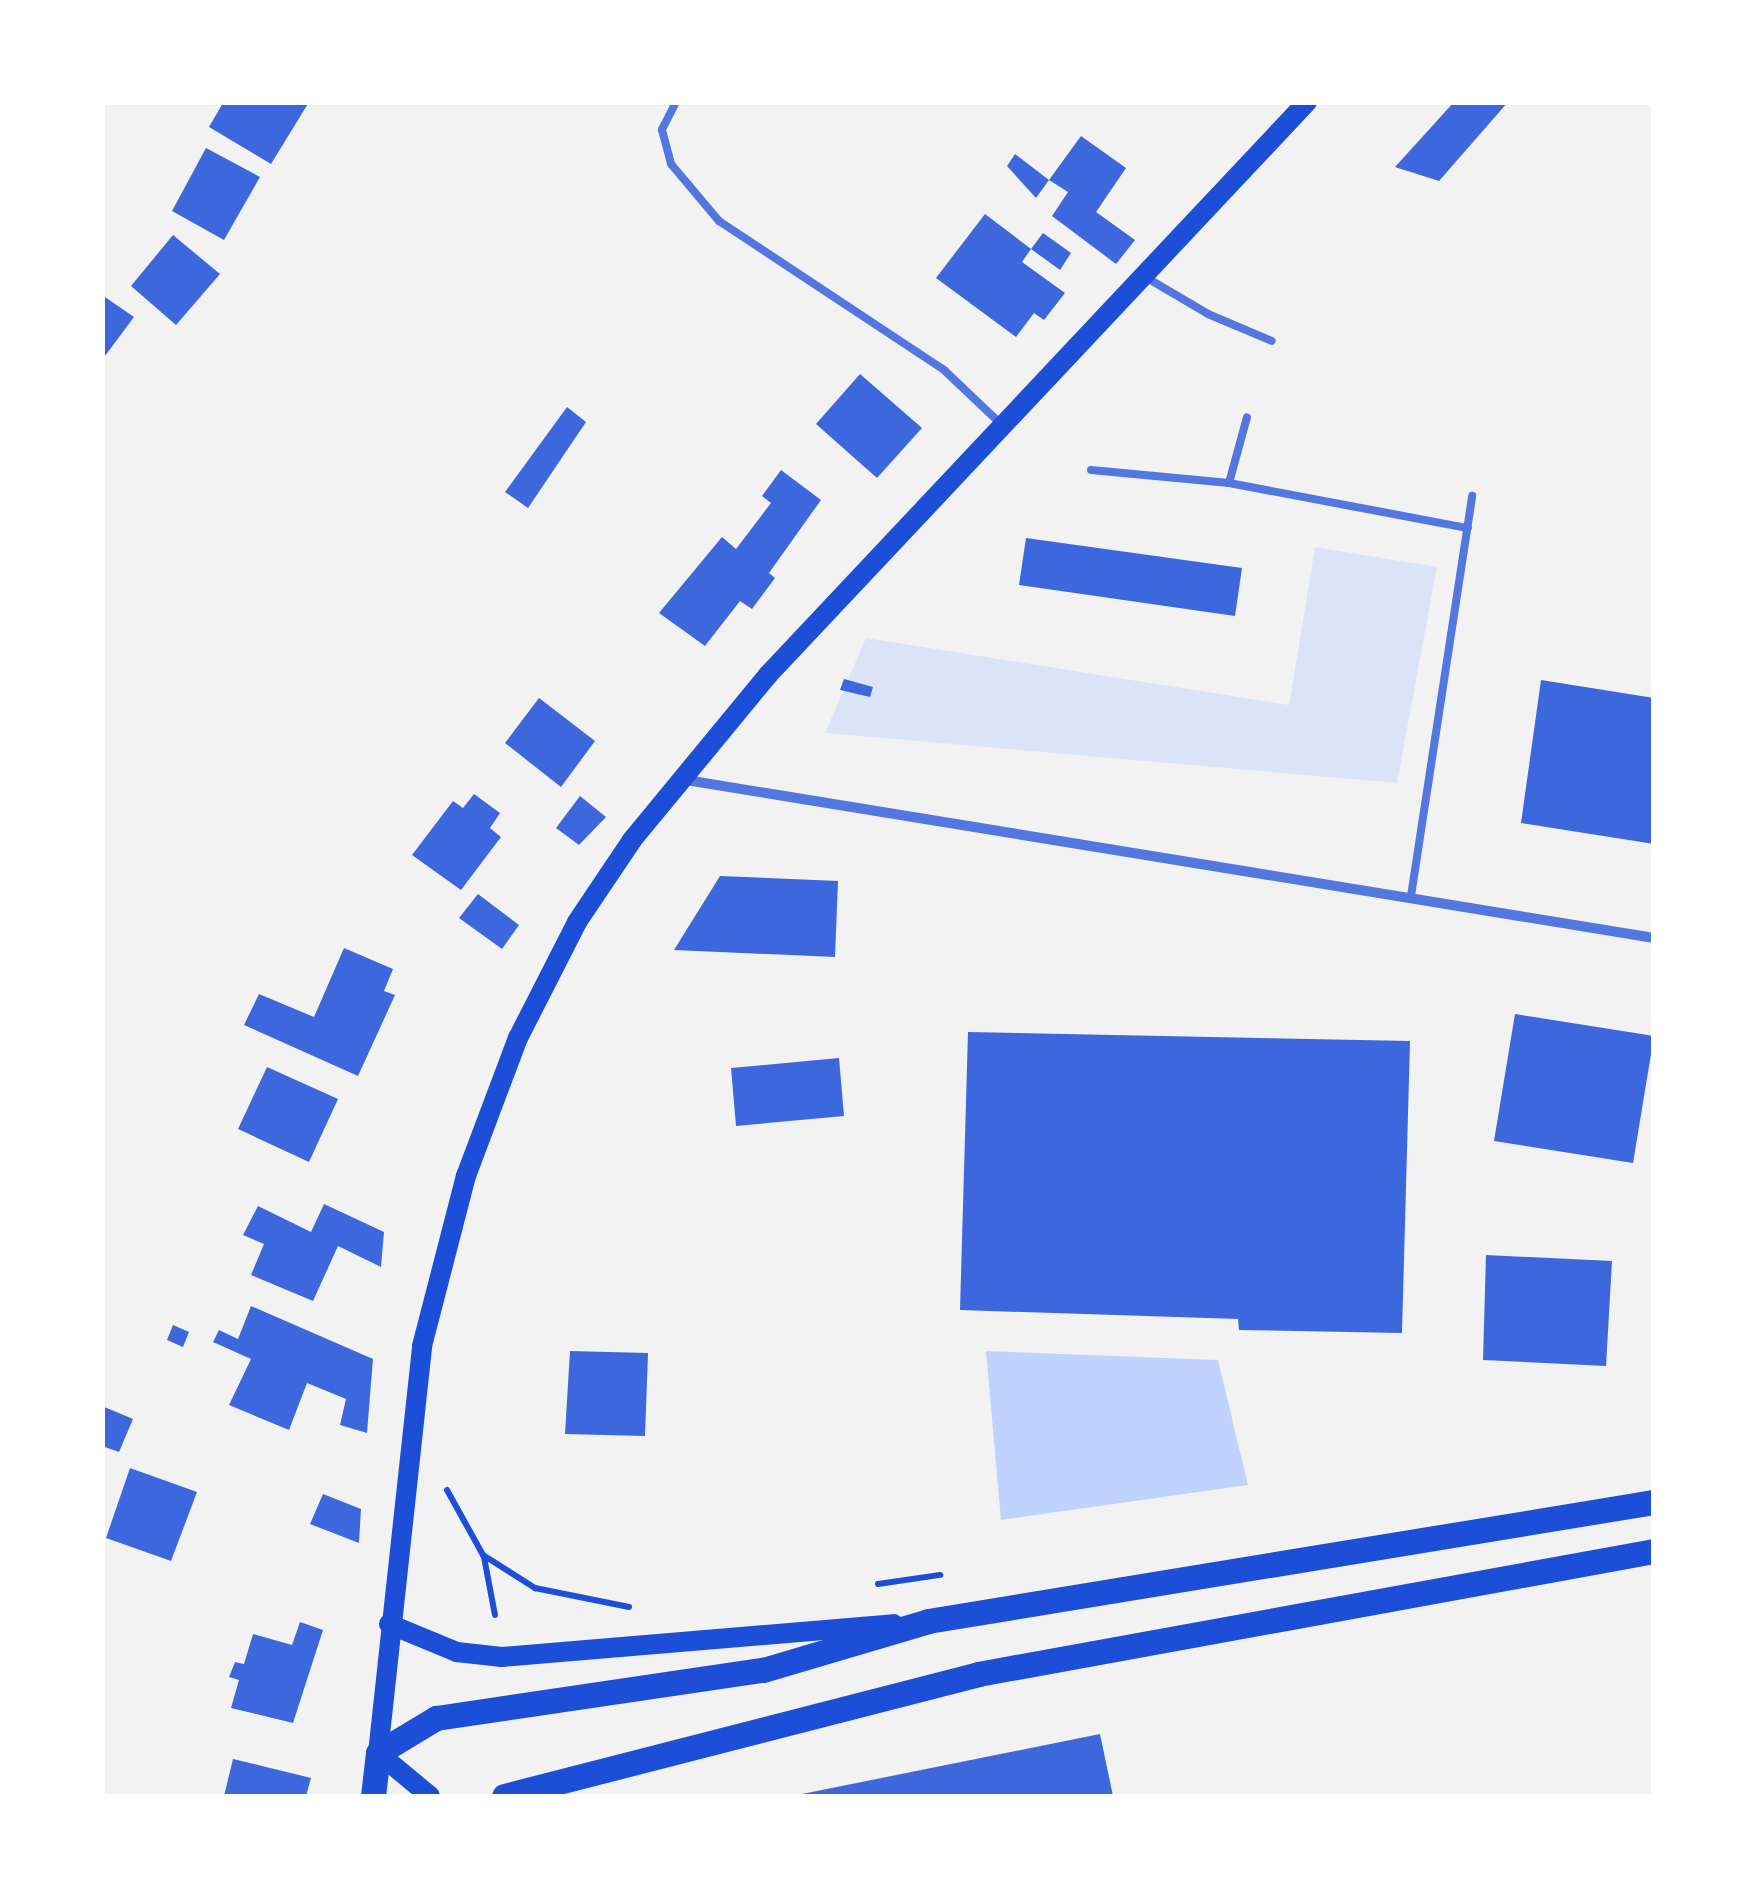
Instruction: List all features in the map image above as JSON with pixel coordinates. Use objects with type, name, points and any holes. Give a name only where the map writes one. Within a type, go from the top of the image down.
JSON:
[{"type":"main road","points":[[373,1796],[422,1346],[466,1176],[518,1038],[577,922],[680,779],[1001,424],[1307,102]]},
{"type":"main road","points":[[389,1624],[457,1652],[502,1657],[928,1621],[1654,1502]]},
{"type":"main road","points":[[504,1796],[978,1674],[1654,1551]]},
{"type":"main road","points":[[378,1753],[436,1718],[764,1670],[928,1621]]},
{"type":"main road","points":[[378,1753],[430,1796]]},
{"type":"street","points":[[680,779],[1654,938]]},
{"type":"lane","points":[[676,102],[662,130],[671,164],[718,221],[944,370],[1001,424]]},
{"type":"lane","points":[[1144,276],[1208,314],[1272,341]]},
{"type":"lane","points":[[1229,484],[1246,418]]},
{"type":"lane","points":[[1091,470],[1229,484],[1468,528]]},
{"type":"lane","points":[[1410,896],[1472,496]]},
{"type":"path","points":[[447,1478],[447,1496],[483,1556],[495,1615]]},
{"type":"path","points":[[483,1556],[535,1588],[641,1609]]},
{"type":"path","points":[[868,1586],[946,1574]]},
{"type":"shaded area","points":[[1315,547],[1437,567],[1397,783],[825,733],[866,638],[1289,705]]},
{"type":"water","points":[[986,1351],[1218,1360],[1248,1485],[1001,1520]]},
{"type":"building","points":[[309,102],[271,164],[209,127],[223,103]]},
{"type":"building","points":[[1454,102],[1508,102],[1439,181],[1395,167]]},
{"type":"building","points":[[1081,136],[1126,168],[1096,212],[1135,240],[1116,264],[1052,216],[1068,192],[1049,180]]},
{"type":"building","points":[[206,148],[260,177],[224,240],[172,211]]},
{"type":"building","points":[[1015,154],[1049,180],[1036,198],[1007,166]]},
{"type":"building","points":[[985,214],[1031,249],[1022,262],[1065,293],[1044,320],[1034,313],[1016,337],[936,278]]},
{"type":"building","points":[[1043,233],[1071,253],[1060,270],[1031,249]]},
{"type":"building","points":[[173,235],[220,274],[176,325],[131,286]]},
{"type":"building","points":[[102,295],[134,317],[102,360]]},
{"type":"building","points":[[860,374],[922,428],[877,478],[816,424]]},
{"type":"building","points":[[567,407],[586,422],[528,508],[505,492]]},
{"type":"building","points":[[781,470],[821,500],[769,573],[775,578],[752,609],[740,601],[705,646],[659,613],[722,537],[736,549],[771,503],[762,496]]},
{"type":"building","points":[[1026,538],[1242,568],[1235,616],[1019,585]]},
{"type":"building","points":[[844,679],[873,687],[870,697],[840,690]]},
{"type":"building","points":[[1541,680],[1654,698],[1654,844],[1521,823]]},
{"type":"building","points":[[539,698],[595,741],[561,787],[505,743]]},
{"type":"building","points":[[474,794],[500,813],[490,828],[501,837],[461,890],[412,855],[453,801],[463,808]]},
{"type":"building","points":[[580,796],[606,817],[579,845],[556,828]]},
{"type":"building","points":[[720,876],[838,881],[835,957],[674,950]]},
{"type":"building","points":[[478,894],[519,925],[502,949],[459,918]]},
{"type":"building","points":[[344,948],[393,969],[384,991],[395,995],[358,1076],[244,1025],[259,994],[314,1017]]},
{"type":"building","points":[[1515,1014],[1654,1036],[1633,1163],[1494,1141]]},
{"type":"building","points":[[968,1032],[1410,1041],[1402,1333],[1239,1330],[1238,1319],[960,1310]]},
{"type":"building","points":[[839,1058],[844,1116],[736,1126],[731,1068]]},
{"type":"building","points":[[267,1067],[338,1099],[309,1162],[238,1129]]},
{"type":"building","points":[[324,1204],[384,1232],[381,1267],[338,1246],[313,1301],[251,1275],[264,1244],[243,1235],[258,1206],[311,1232]]},
{"type":"building","points":[[1486,1255],[1612,1261],[1606,1366],[1483,1360]]},
{"type":"building","points":[[251,1306],[373,1359],[367,1433],[340,1425],[346,1399],[307,1383],[289,1430],[229,1405],[251,1359],[213,1342],[219,1330],[238,1339]]},
{"type":"building","points":[[173,1325],[189,1332],[183,1347],[167,1340]]},
{"type":"building","points":[[570,1351],[648,1353],[645,1436],[565,1434]]},
{"type":"building","points":[[102,1406],[133,1419],[119,1452],[102,1446]]},
{"type":"building","points":[[130,1468],[197,1492],[171,1561],[106,1538]]},
{"type":"building","points":[[323,1494],[361,1509],[359,1543],[310,1524]]},
{"type":"building","points":[[300,1622],[323,1630],[293,1723],[231,1708],[239,1680],[229,1677],[235,1662],[244,1664],[253,1634],[292,1645]]},
{"type":"building","points":[[1100,1734],[1113,1796],[797,1795]]},
{"type":"building","points":[[233,1759],[311,1778],[306,1796],[224,1796]]}]
